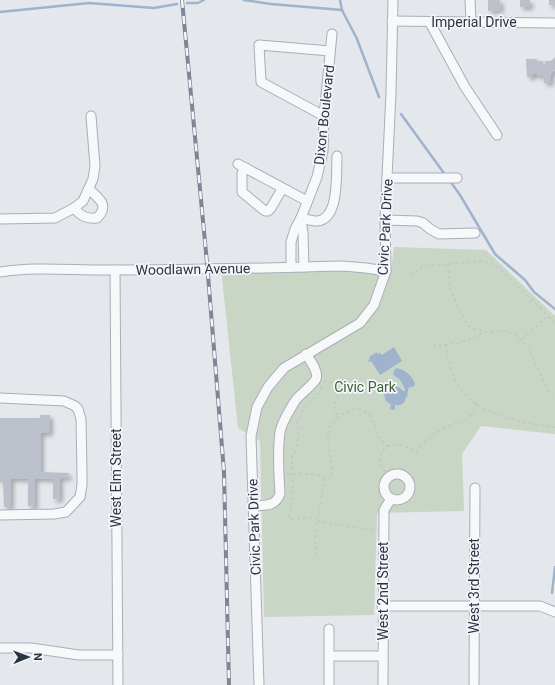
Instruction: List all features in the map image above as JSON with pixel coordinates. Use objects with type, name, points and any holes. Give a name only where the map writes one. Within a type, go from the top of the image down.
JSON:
[{"type":"street","name":"Civic Park Drive","points":[[259,685],[251,436],[257,407],[268,388],[284,368],[360,323],[374,305],[386,271],[385,220],[388,178],[393,0]]},
{"type":"street","points":[[470,0],[471,22]]},
{"type":"street","name":"Imperial Drive","points":[[392,21],[555,23]]},
{"type":"street","points":[[430,22],[465,87],[497,135]]},
{"type":"street","name":"Dixon Boulevard","points":[[291,267],[291,242],[295,229],[318,177],[323,151],[324,116],[332,34]]},
{"type":"street","points":[[324,116],[261,82],[259,45],[330,51]]},
{"type":"street","points":[[0,219],[56,218],[83,201],[93,179],[95,166],[91,116]]},
{"type":"street","points":[[301,218],[318,221],[327,217],[334,206],[337,156]]},
{"type":"street","points":[[282,189],[271,208],[268,211],[265,211],[242,192],[242,166],[282,189],[307,201]]},
{"type":"street","points":[[388,178],[457,178]]},
{"type":"street","points":[[74,208],[80,216],[85,218],[97,218],[101,214],[103,207],[101,201],[89,189]]},
{"type":"street","name":"Dixon Boulevard","points":[[301,218],[304,233],[304,267]]},
{"type":"street","points":[[385,220],[417,221],[439,234],[476,233]]},
{"type":"street","name":"Woodlawn Avenue","points":[[0,272],[18,269],[115,270],[343,266],[386,271]]},
{"type":"street","name":"West Elm Street","points":[[115,270],[118,685]]},
{"type":"street","points":[[253,506],[267,505],[277,500],[280,494],[280,431],[287,413],[298,397],[316,379],[317,374],[306,354]]},
{"type":"street","points":[[0,398],[64,401],[78,409],[82,419],[82,485],[80,496],[66,512],[54,514],[0,515]]},
{"type":"street","points":[[394,474],[403,476],[409,482],[410,486],[406,497],[398,500],[391,499],[385,492],[384,483],[390,476],[394,474]]},
{"type":"street","name":"West 3rd Street","points":[[474,685],[475,488]]},
{"type":"street","name":"West 2nd Street","points":[[382,685],[384,510],[391,499]]},
{"type":"street","points":[[382,606],[540,606],[555,612]]},
{"type":"street","points":[[329,629],[329,685]]},
{"type":"street","points":[[0,648],[31,648],[79,655],[118,655]]},
{"type":"street","points":[[329,656],[382,656]]},
{"type":"path","points":[[410,275],[424,266],[482,261],[490,263],[498,268],[555,323]]},
{"type":"path","points":[[448,264],[450,289],[460,311],[468,326],[484,333]]},
{"type":"path","points":[[522,339],[548,316]]},
{"type":"path","points":[[433,346],[459,343],[484,333],[506,331],[516,335],[522,339],[528,347],[549,393],[555,397]]},
{"type":"path","points":[[445,344],[455,380],[459,387],[477,403],[502,417],[534,425],[555,426]]},
{"type":"path","points":[[338,416],[334,409],[334,402],[340,391],[341,385],[338,382],[321,382],[320,392],[307,404],[297,421],[299,429],[296,450],[292,457],[293,498],[289,516],[291,520],[308,517],[383,532]]},
{"type":"path","points":[[390,476],[380,463],[380,458],[383,451],[388,446],[395,444],[402,445],[409,447],[416,452],[439,430],[470,417],[475,411],[477,403]]},
{"type":"path","points":[[279,474],[312,474],[332,478],[328,432],[332,422],[338,416],[352,409],[360,409],[369,414],[376,426],[379,437],[388,446]]},
{"type":"path","points":[[316,556],[315,543],[325,476]]},
{"type":"green space","name":"Civic Park","points":[[394,247],[486,250],[555,316],[555,434],[481,426],[462,454],[464,511],[377,513],[374,615],[264,617],[260,441],[238,428],[221,268],[366,268],[391,272]]},
{"type":"water","points":[[394,347],[402,361],[380,375],[371,361],[369,362],[369,357],[377,352],[378,354],[380,353],[382,355]]},
{"type":"water","points":[[397,368],[409,374],[415,385],[413,387],[409,387],[408,396],[406,397],[405,401],[400,405],[395,405],[395,409],[393,410],[390,409],[391,404],[386,401],[384,394],[379,392],[389,381],[405,391],[399,378],[394,374],[394,370]]},
{"type":"building","points":[[488,0],[500,0],[501,10],[488,11]]},
{"type":"building","points":[[520,0],[530,0],[530,7],[520,7]]},
{"type":"building","points":[[549,0],[555,0],[555,5],[549,5]]},
{"type":"building","points":[[555,57],[555,70],[551,74],[551,83],[544,83],[543,76],[537,76],[537,74],[533,74],[533,77],[527,77],[526,59],[537,59],[537,61],[543,61],[543,64],[545,64],[545,61],[551,61]]},
{"type":"building","points":[[40,415],[50,415],[50,433],[41,433],[41,472],[69,473],[68,478],[60,478],[60,500],[53,499],[53,479],[35,479],[35,507],[28,506],[28,479],[11,479],[11,507],[4,507],[3,482],[0,483],[0,418],[40,418]]},
{"type":"waterway","points":[[187,3],[198,3],[204,0]]},
{"type":"waterway","points":[[244,0],[271,4],[342,10]]},
{"type":"waterway","points":[[340,0],[342,10],[357,39],[379,97]]},
{"type":"waterway","points":[[0,12],[89,3],[154,8],[177,4]]},
{"type":"waterway","points":[[401,114],[446,176]]},
{"type":"waterway","points":[[450,181],[495,254],[525,280],[534,292],[555,309]]},
{"type":"waterway","points":[[552,593],[555,567]]},
{"type":"railway","points":[[182,0],[207,263],[224,472],[229,685]]}]
